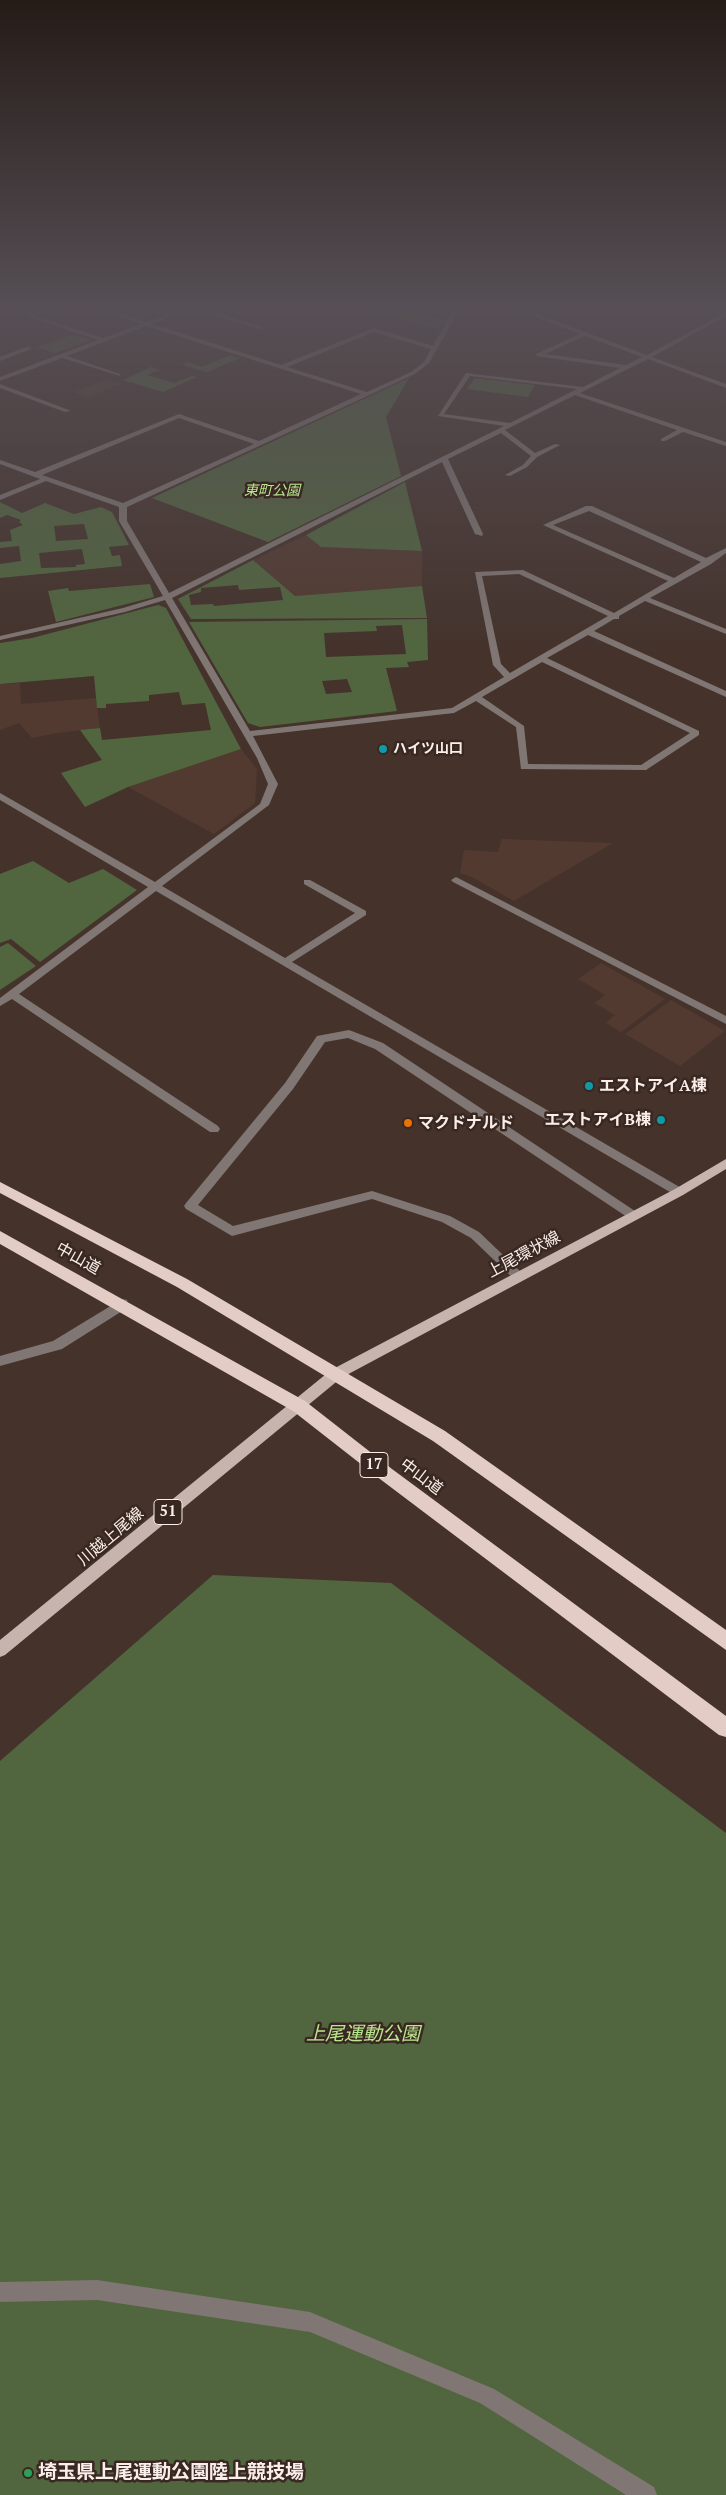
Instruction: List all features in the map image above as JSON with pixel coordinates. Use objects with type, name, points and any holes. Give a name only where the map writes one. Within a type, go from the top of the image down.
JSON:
[{"type":"highway","name":"中山道","points":[[0,1187],[182,1283],[439,1436],[726,1641]]},
{"type":"highway","name":"中山道","points":[[0,1237],[122,1304],[299,1406],[386,1474],[726,1728]]},
{"type":"main road","name":"上尾環状線","points":[[336,1374],[679,1192],[726,1162]]},
{"type":"main road","name":"川越上尾線","points":[[0,1650],[336,1374]]},
{"type":"street","points":[[35,475],[161,423]]},
{"type":"street","points":[[201,423],[258,443]]},
{"type":"street","points":[[0,462],[123,506],[302,423]]},
{"type":"street","points":[[500,423],[511,425]]},
{"type":"street","points":[[0,638],[125,610],[167,597],[514,423]]},
{"type":"street","points":[[664,423],[726,444]]},
{"type":"street","points":[[501,430],[535,456]]},
{"type":"street","points":[[663,440],[683,430]]},
{"type":"street","points":[[508,475],[525,466],[535,456],[557,445]]},
{"type":"street","points":[[444,459],[479,534]]},
{"type":"street","points":[[0,498],[45,478]]},
{"type":"street","points":[[0,1003],[264,805],[273,784],[262,758],[123,521],[123,506]]},
{"type":"street","points":[[673,580],[547,525],[589,508],[711,560],[726,564]]},
{"type":"street","points":[[247,734],[454,710],[647,599],[673,580],[726,550]]},
{"type":"street","points":[[510,678],[497,665],[478,574],[520,572],[616,617]]},
{"type":"street","points":[[647,599],[726,632]]},
{"type":"street","points":[[589,632],[726,694]]},
{"type":"street","points":[[476,698],[520,726],[524,767],[643,768],[696,733],[542,659]]},
{"type":"street","points":[[0,796],[679,1192]]},
{"type":"street","points":[[456,880],[726,1020]]},
{"type":"street","points":[[285,962],[362,913],[307,882]]},
{"type":"street","points":[[12,994],[214,1129]]},
{"type":"street","points":[[519,1276],[475,1235],[446,1219],[372,1195],[232,1230],[190,1206],[289,1086],[321,1039],[350,1034],[379,1046],[634,1216]]},
{"type":"street","points":[[0,1360],[57,1345],[122,1304]]},
{"type":"street","points":[[0,2292],[97,2290],[310,2322],[487,2396],[646,2495]]},
{"type":"shaded area","points":[[306,535],[321,547],[422,551],[422,586],[295,596],[253,560]]},
{"type":"shaded area","points":[[20,683],[21,704],[96,698],[100,728],[32,738],[19,723],[0,730],[0,684]]},
{"type":"shaded area","points":[[241,749],[257,769],[255,803],[214,834],[128,787]]},
{"type":"shaded area","points":[[502,839],[613,843],[514,901],[472,877],[460,873],[464,850],[498,852]]},
{"type":"shaded area","points":[[601,963],[665,999],[621,1032],[606,1023],[615,1015],[594,1003],[605,995],[578,979]]},
{"type":"shaded area","points":[[671,1000],[725,1031],[680,1066],[625,1034]]},
{"type":"green space","name":"東町公園","points":[[312,423],[388,423],[401,476],[268,542],[152,498]]},
{"type":"green space","points":[[405,482],[422,551],[321,547],[306,535]]},
{"type":"green space","points":[[0,502],[22,513],[45,503],[74,514],[101,507],[112,512],[129,545],[109,547],[112,556],[120,555],[122,566],[0,578],[0,564],[21,561],[19,546],[0,548],[0,542],[12,541],[10,530],[23,525],[19,522],[21,520],[7,515],[0,518]],"holes":[[[84,524],[88,539],[56,541],[54,526]],[[82,549],[85,564],[76,565],[76,567],[41,568],[39,553]]]},
{"type":"green space","points":[[253,560],[295,596],[422,586],[427,618],[191,619],[178,599]],"holes":[[[238,585],[239,590],[280,587],[283,600],[214,606],[213,604],[191,605],[189,595],[201,592],[201,588]]]},
{"type":"green space","points":[[150,584],[154,597],[56,622],[48,591],[68,588],[69,591]]},
{"type":"green space","points":[[158,605],[166,608],[241,749],[128,787],[85,807],[61,773],[102,760],[80,730],[100,728],[102,740],[211,730],[205,703],[182,705],[179,692],[149,695],[149,701],[106,704],[106,708],[97,708],[94,676],[0,684],[0,643],[32,638]]},
{"type":"green space","points":[[427,619],[428,660],[407,662],[409,667],[386,668],[397,711],[260,727],[248,723],[189,622]],"holes":[[[402,625],[406,654],[326,657],[324,633],[377,631],[376,626]],[[347,679],[352,692],[326,694],[322,681]]]},
{"type":"green space","points":[[33,861],[69,883],[103,869],[137,890],[40,962],[11,939],[0,943],[0,874]]},
{"type":"green space","points":[[8,943],[36,966],[0,990],[0,947]]},
{"type":"green space","name":"上尾運動公園","points":[[213,1575],[391,1583],[726,1833],[726,2495],[0,2495],[0,1761]]},
{"type":"place","name":"ハイツ山口","points":[[383,749]]},
{"type":"place","name":"エストアイA棟","points":[[589,1086]]},
{"type":"place","name":"エストアイB棟","points":[[661,1120]]},
{"type":"place","name":"マクドナルド","points":[[408,1123]]},
{"type":"place","name":"埼玉県上尾運動公園陸上競技場","points":[[28,2473]]}]
